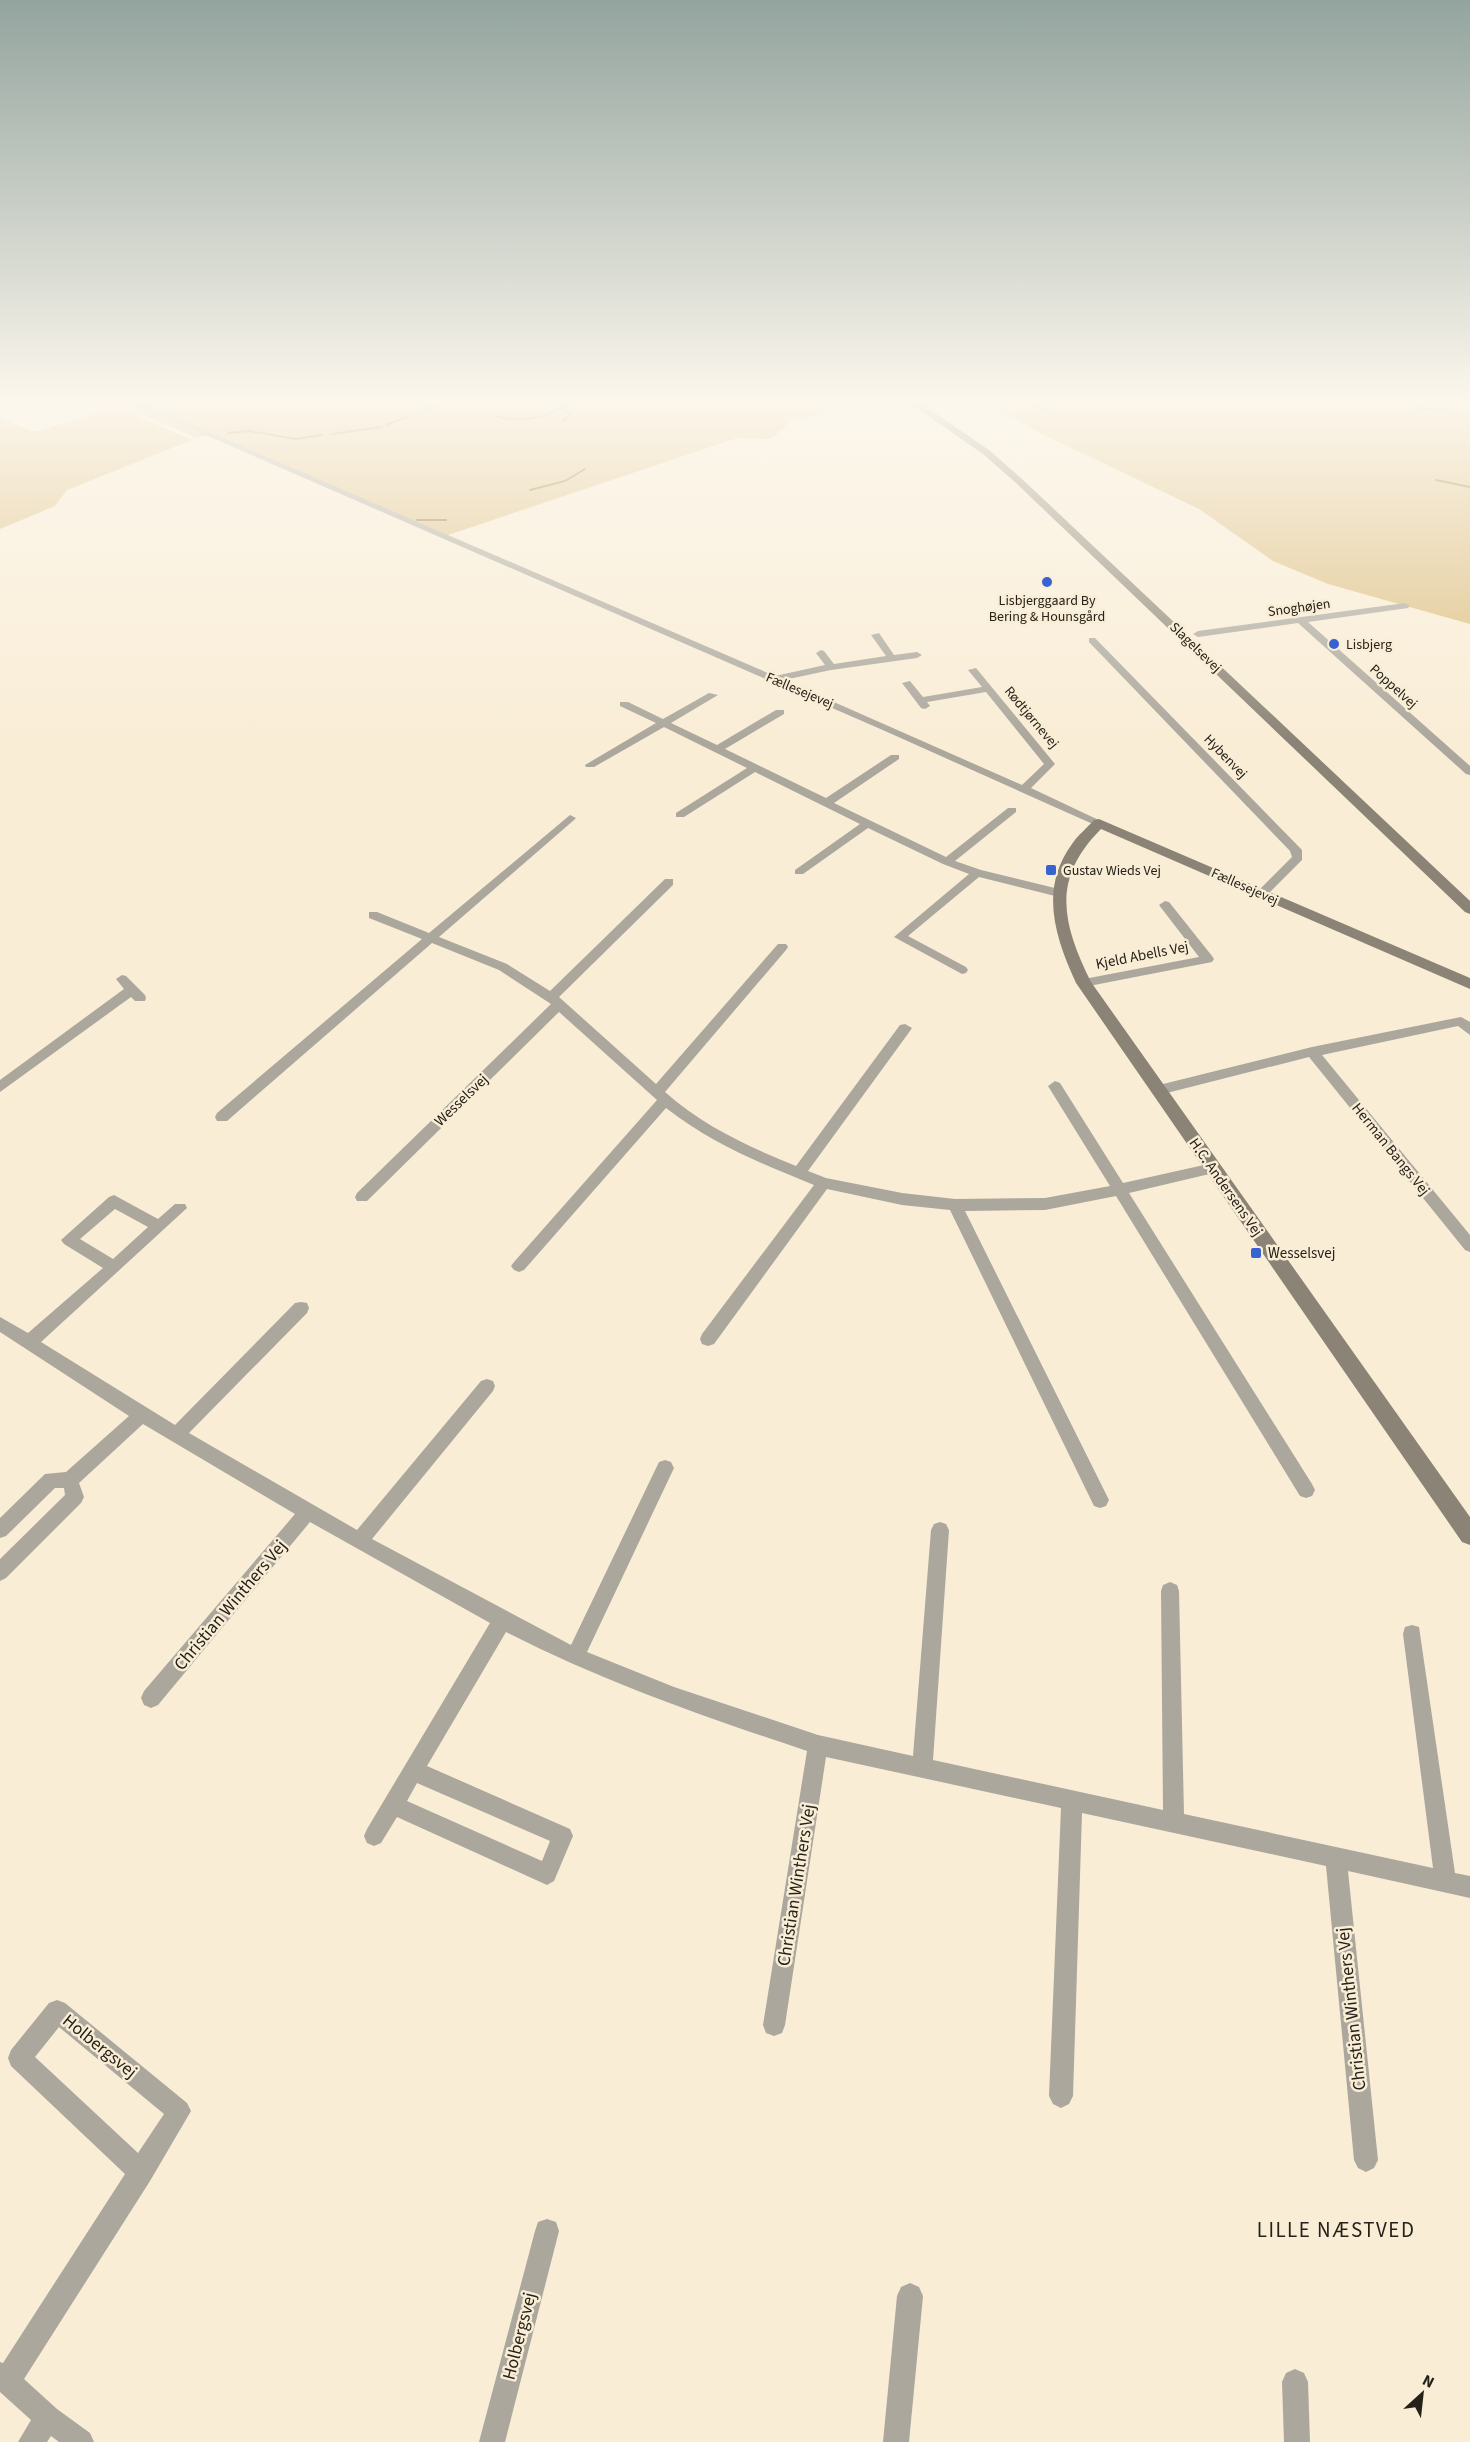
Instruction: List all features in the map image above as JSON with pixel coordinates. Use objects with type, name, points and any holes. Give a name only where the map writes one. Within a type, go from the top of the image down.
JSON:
[{"type":"street","name":"Fællesejevej","points":[[392,514],[1470,984]]},
{"type":"street","name":"Slagelsevej","points":[[1054,514],[1470,909]]},
{"type":"street","name":"Snoghøjen","points":[[1198,634],[1405,606]]},
{"type":"street","name":"Poppelvej","points":[[1300,620],[1470,772]]},
{"type":"street","points":[[876,635],[892,659]]},
{"type":"street","name":"Hybenvej","points":[[1092,640],[1296,850],[1298,858],[1261,894]]},
{"type":"street","points":[[821,653],[831,667]]},
{"type":"street","points":[[775,679],[831,667],[917,655]]},
{"type":"street","name":"Rødtjørnevej","points":[[973,670],[1050,764],[1023,790]]},
{"type":"street","name":"Rødtjørnevej","points":[[907,683],[924,704],[989,689]]},
{"type":"street","points":[[590,765],[713,695]]},
{"type":"street","points":[[624,704],[947,862],[977,873],[1059,893]]},
{"type":"street","points":[[717,750],[780,712]]},
{"type":"street","points":[[826,802],[895,757]]},
{"type":"street","points":[[680,815],[755,768]]},
{"type":"street","points":[[947,862],[1012,810]]},
{"type":"street","points":[[222,1117],[570,818]]},
{"type":"street","points":[[799,872],[868,823]]},
{"type":"street","name":"H.C. Andersens Vej","points":[[1099,823],[1074,850],[1065,869],[1059,893],[1060,920],[1067,949],[1084,983],[1470,1535]]},
{"type":"street","points":[[962,970],[900,937],[977,873]]},
{"type":"street","name":"Wesselsvej","points":[[362,1197],[669,882]]},
{"type":"street","name":"Kjeld Abells Vej","points":[[1084,983],[1208,959],[1165,905]]},
{"type":"street","points":[[374,915],[503,967],[555,1000],[661,1096],[702,1128],[743,1150],[824,1183],[902,1199],[955,1205],[1044,1204],[1119,1190],[1213,1168]]},
{"type":"street","points":[[519,1266],[782,947]]},
{"type":"street","points":[[0,1087],[136,994],[122,979]]},
{"type":"street","points":[[1159,1090],[1312,1052],[1461,1020],[1470,1030]]},
{"type":"street","points":[[798,1174],[905,1028]]},
{"type":"street","name":"Herman Bangs Vej","points":[[1312,1052],[1470,1246]]},
{"type":"street","points":[[1055,1086],[1306,1490]]},
{"type":"street","points":[[708,1340],[824,1183]]},
{"type":"street","points":[[114,1267],[69,1240],[114,1201],[159,1226]]},
{"type":"street","points":[[955,1205],[1100,1500]]},
{"type":"street","points":[[29,1342],[180,1208]]},
{"type":"street","points":[[177,1434],[301,1308]]},
{"type":"street","points":[[0,1324],[142,1414],[359,1541],[502,1620],[575,1657],[674,1697],[819,1745],[1470,1887]]},
{"type":"street","points":[[359,1541],[487,1386]]},
{"type":"street","points":[[0,1530],[51,1480],[70,1480],[142,1414]]},
{"type":"street","points":[[575,1657],[665,1467]]},
{"type":"street","points":[[0,1572],[75,1497],[70,1480]]},
{"type":"street","name":"Christian Winthers Vej","points":[[152,1698],[308,1512]]},
{"type":"street","points":[[921,1768],[940,1530]]},
{"type":"street","points":[[1170,1591],[1174,1822]]},
{"type":"street","points":[[374,1836],[502,1620]]},
{"type":"street","points":[[1412,1634],[1445,1881]]},
{"type":"street","name":"Christian Winthers Vej","points":[[774,2025],[819,1745]]},
{"type":"street","points":[[393,1805],[547,1874],[562,1836],[414,1771]]},
{"type":"street","points":[[1061,2096],[1072,1800]]},
{"type":"street","name":"Christian Winthers Vej","points":[[1336,1857],[1366,2160]]},
{"type":"street","name":"Holbergsvej","points":[[81,2442],[48,2418],[3,2378],[141,2172],[179,2111],[57,2011],[19,2058],[141,2172]]},
{"type":"street","name":"Holbergsvej","points":[[492,2442],[547,2230]]},
{"type":"street","points":[[896,2442],[910,2296]]},
{"type":"street","points":[[1295,2382],[1298,2442]]},
{"type":"street","points":[[32,2442],[48,2418]]},
{"type":"shaded area","points":[[0,514],[36,514],[0,529]]},
{"type":"shaded area","points":[[398,514],[511,514],[448,535]]},
{"type":"shaded area","points":[[1206,514],[1470,514],[1470,624],[1328,584],[1273,561]]},
{"type":"waterway","points":[[417,520],[446,520]]},
{"type":"place","name":"Lisbjerggaard By Bering & Hounsgård","points":[[1047,582]]},
{"type":"place","name":"Lisbjerg","points":[[1334,644]]},
{"type":"place","name":"Gustav Wieds Vej","points":[[1051,870]]},
{"type":"place","name":"Wesselsvej","points":[[1256,1253]]},
{"type":"district","name":"LILLE NÆSTVED","points":[[1336,2230]]}]
